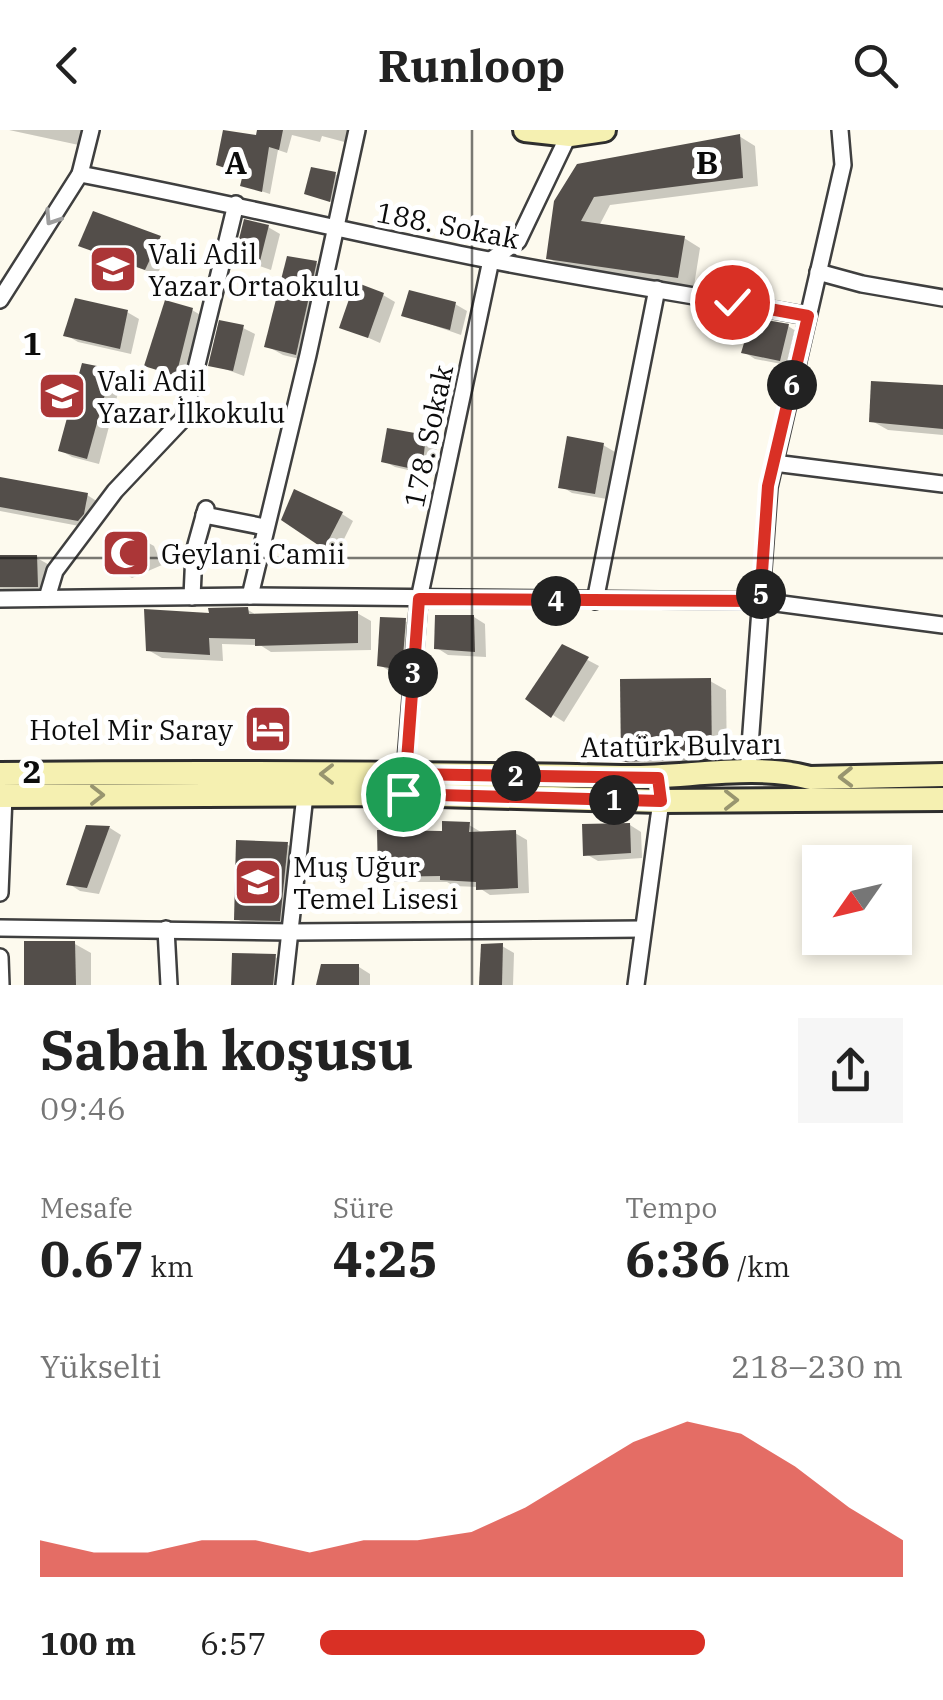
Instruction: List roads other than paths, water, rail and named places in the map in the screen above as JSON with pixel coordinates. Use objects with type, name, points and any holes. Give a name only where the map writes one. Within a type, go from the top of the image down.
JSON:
[{"type":"main road","points":[[525,130],[604,130]]},
{"type":"main road","name":"Atatürk Bulvarı","points":[[1,788],[306,794],[660,790],[748,773],[793,773],[810,778],[943,775]]},
{"type":"main road","name":"Atatürk Bulvarı","points":[[1,788],[406,774],[660,790],[943,799]]},
{"type":"street","points":[[0,300],[80,174],[91,130]]},
{"type":"street","points":[[250,596],[358,130]]},
{"type":"street","points":[[748,773],[768,486],[843,165],[840,130]]},
{"type":"street","points":[[490,260],[518,241],[570,133]]},
{"type":"street","name":"188. Sokak","points":[[80,174],[490,260],[808,316]]},
{"type":"street","points":[[47,598],[55,572],[115,490],[184,418],[236,204]]},
{"type":"street","name":"178. Sokak","points":[[406,774],[419,599],[490,260]]},
{"type":"street","points":[[818,272],[943,298]]},
{"type":"street","points":[[595,601],[657,288]]},
{"type":"street","points":[[774,463],[943,484]]},
{"type":"street","points":[[192,597],[194,552],[205,512],[265,527]]},
{"type":"street","points":[[0,599],[250,596],[760,601],[943,625]]},
{"type":"street","points":[[0,894],[1,788]]},
{"type":"street","points":[[636,985],[660,790]]},
{"type":"street","points":[[284,985],[306,794]]},
{"type":"street","points":[[0,928],[292,932],[643,930]]},
{"type":"street","points":[[166,929],[170,985]]},
{"type":"street","points":[[0,958],[1,985]]},
{"type":"place","name":"Vali Adil Yazar Ortaokulu","points":[[113,269]]},
{"type":"place","name":"Vali Adil Yazar İlkokulu","points":[[62,396]]},
{"type":"place","name":"Geylani Camii","points":[[126,553]]},
{"type":"place","name":"Hotel Mir Saray","points":[[268,729]]},
{"type":"place","name":"Muş Uğur Temel Lisesi","points":[[258,882]]}]
